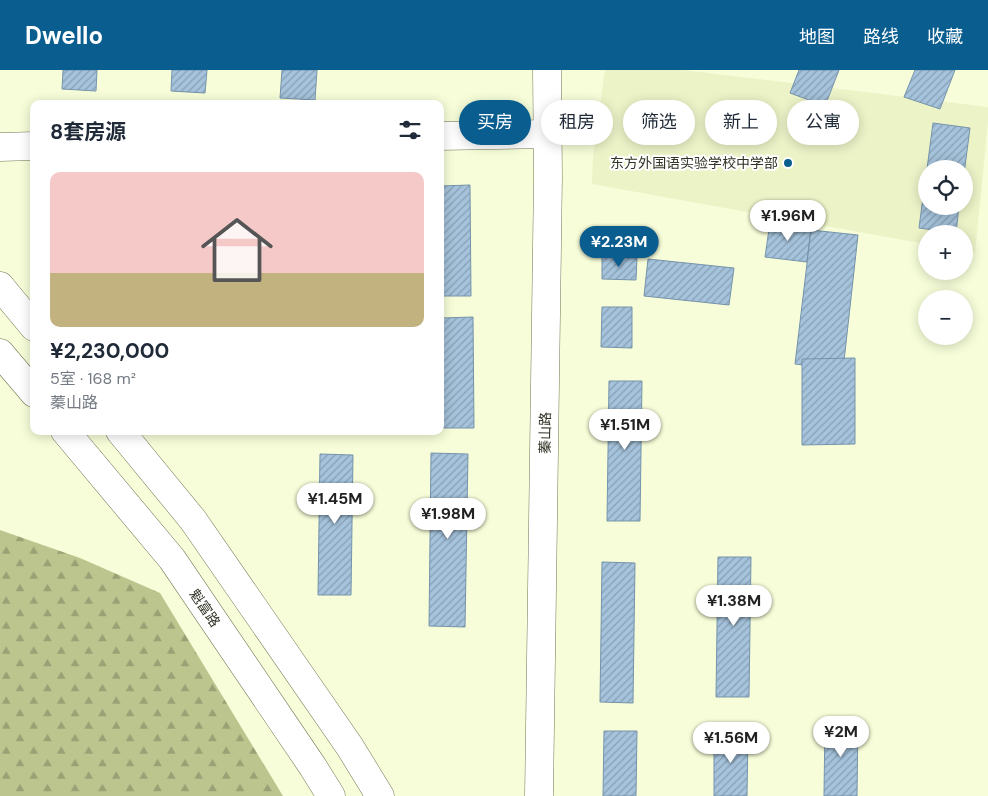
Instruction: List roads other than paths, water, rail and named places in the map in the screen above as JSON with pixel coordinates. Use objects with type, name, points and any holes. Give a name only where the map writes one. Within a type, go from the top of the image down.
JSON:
[{"type":"main road","name":"蓁山路","points":[[546,70],[546,100]]},
{"type":"main road","points":[[444,136],[541,134]]},
{"type":"main road","name":"蓁山路","points":[[539,796],[547,145]]},
{"type":"main road","points":[[0,147],[30,146]]},
{"type":"main road","points":[[0,286],[30,322]]},
{"type":"main road","points":[[0,352],[30,388]]},
{"type":"main road","name":"魁富路","points":[[69,435],[172,559],[314,767],[331,796]]},
{"type":"main road","points":[[123,435],[193,520],[350,747],[380,796]]},
{"type":"place","name":"东方外国语实验学校中学部","points":[[788,163]]}]
